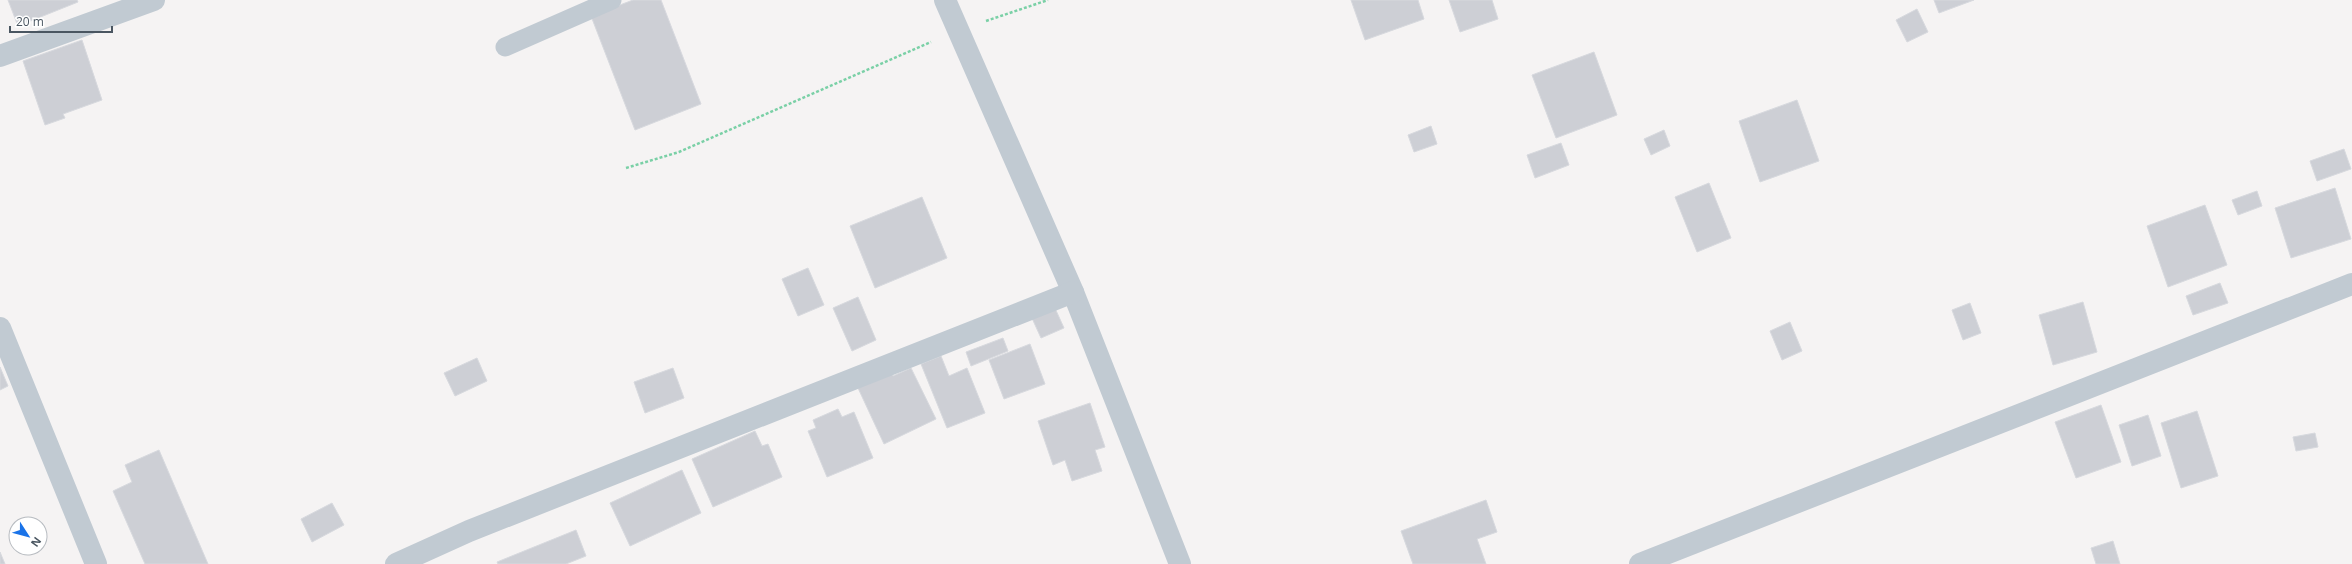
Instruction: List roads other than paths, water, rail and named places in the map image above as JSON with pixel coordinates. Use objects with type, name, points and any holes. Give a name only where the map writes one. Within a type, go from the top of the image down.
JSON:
[{"type":"street","points":[[0,56],[154,0]]},
{"type":"street","points":[[945,0],[1073,292],[1180,564]]},
{"type":"street","points":[[1640,564],[2352,284]]},
{"type":"street","points":[[396,564],[469,531],[1073,292]]},
{"type":"street","points":[[0,328],[96,564]]},
{"type":"lane","points":[[505,47],[612,0]]}]
